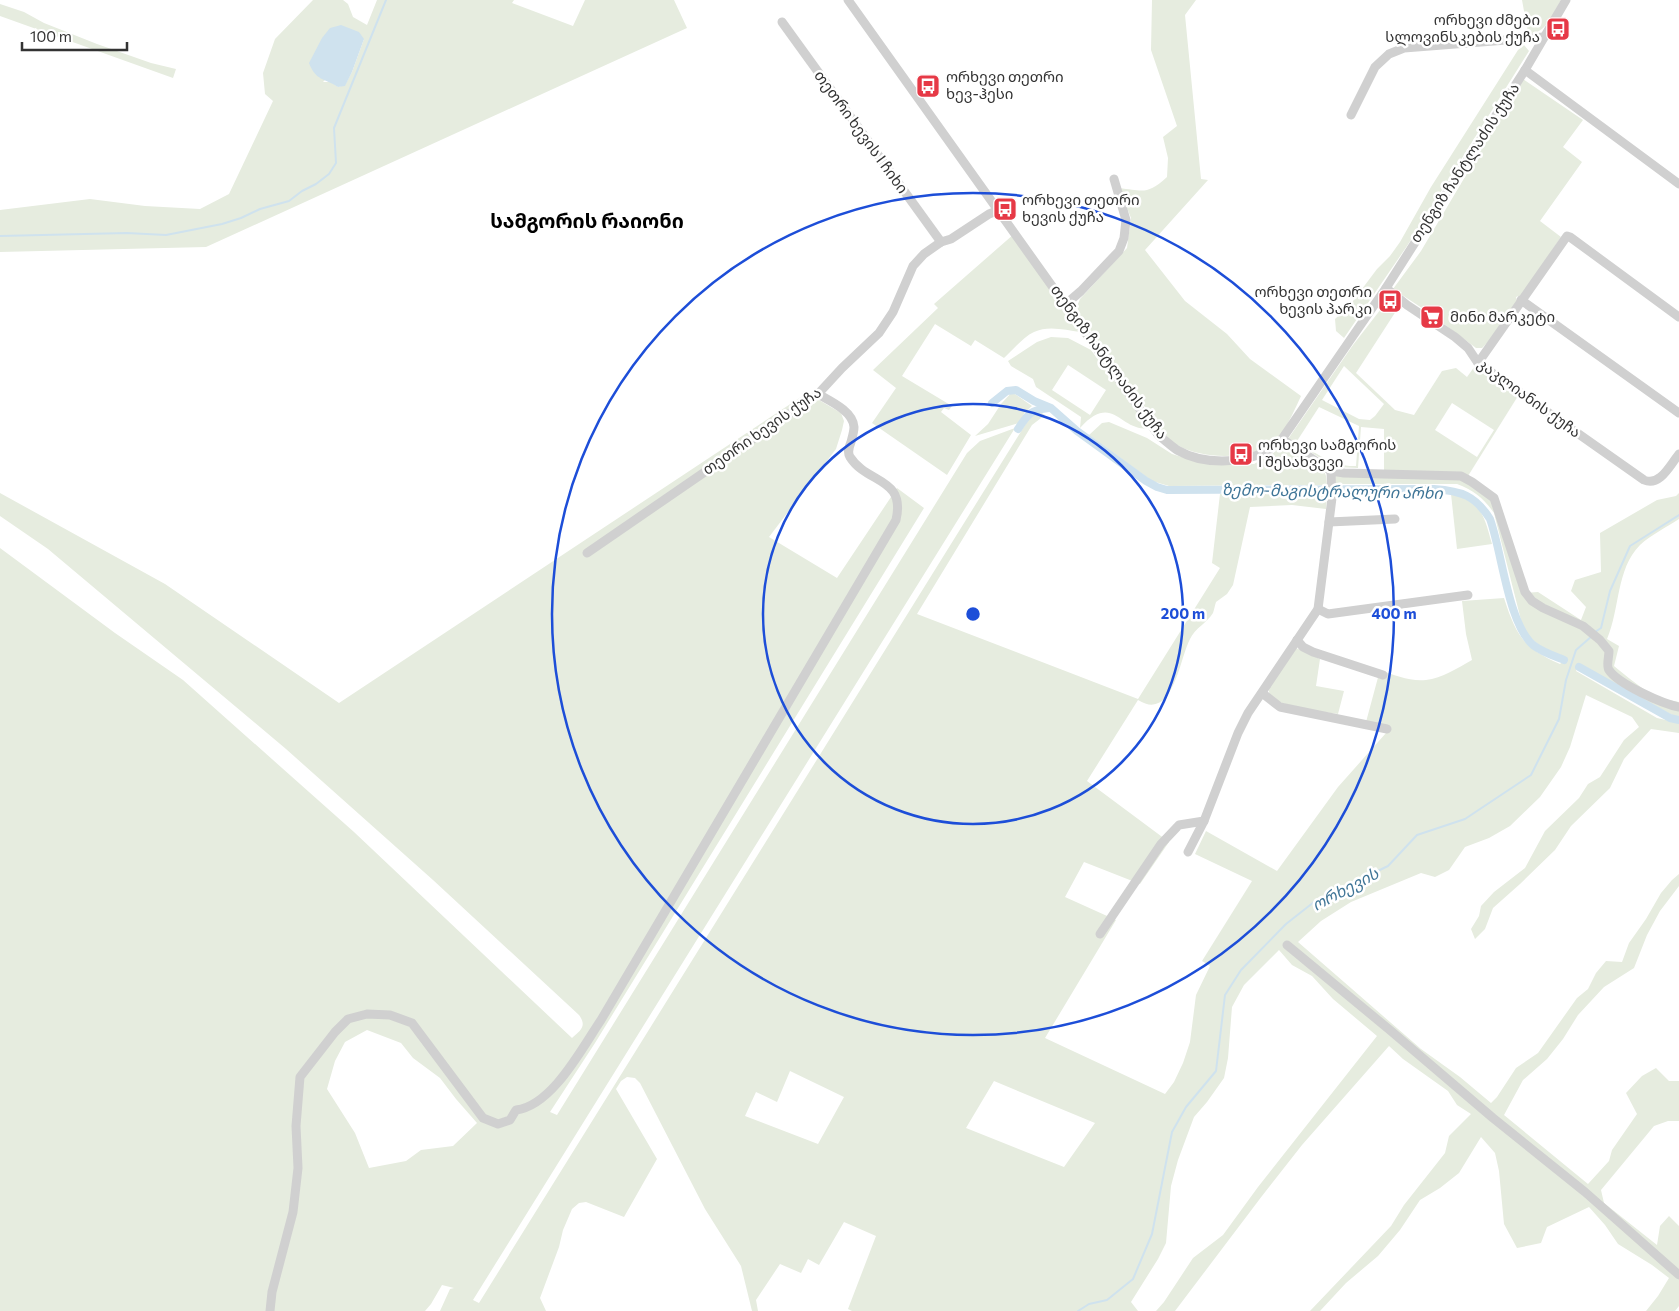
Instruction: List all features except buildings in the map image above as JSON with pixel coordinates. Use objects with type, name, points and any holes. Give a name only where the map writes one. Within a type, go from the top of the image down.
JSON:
[{"type":"street","name":"თენგიზ ჩანტლაძის ქუჩა","points":[[848,0],[1159,436],[1177,450],[1195,458],[1226,461],[1254,456],[1269,450],[1282,439],[1386,288],[1525,70],[1566,0]]},
{"type":"street","name":"თეთრი ხევის I ჩიხი","points":[[782,22],[941,242]]},
{"type":"street","points":[[1351,115],[1375,67],[1389,54],[1404,48],[1544,37]]},
{"type":"street","points":[[1525,70],[1679,184]]},
{"type":"street","points":[[1066,304],[1119,251],[1124,238],[1126,220],[1114,179]]},
{"type":"street","name":"თეთრი ხევის ქუჩა","points":[[587,553],[818,394],[879,333],[893,312],[913,266],[924,254],[941,242],[951,239],[989,214],[999,210]]},
{"type":"street","points":[[1478,363],[1566,236],[1570,237],[1679,317]]},
{"type":"street","name":"კაკლიანის ქუჩა","points":[[1386,288],[1455,337],[1468,348],[1478,363],[1644,480],[1650,483],[1654,482],[1662,476],[1679,454]]},
{"type":"street","points":[[1521,300],[1679,413]]},
{"type":"street","points":[[270,1311],[272,1292],[293,1212],[298,1168],[296,1126],[300,1077],[335,1032],[348,1020],[368,1014],[390,1015],[412,1023],[483,1118],[498,1124],[510,1120],[516,1110],[522,1109],[550,1092],[570,1067],[601,1020],[896,520],[899,508],[896,495],[891,488],[861,468],[849,456],[848,451],[854,428],[852,418],[842,409],[818,394]]},
{"type":"street","points":[[1282,439],[1332,471],[1344,473],[1461,476],[1472,482],[1494,498],[1525,592],[1532,601],[1583,626],[1609,651],[1608,666],[1611,672],[1635,690],[1679,707]]},
{"type":"street","points":[[1188,852],[1204,821],[1238,733],[1262,693],[1318,609],[1332,498],[1332,471]]},
{"type":"street","points":[[1329,522],[1395,519]]},
{"type":"street","points":[[1318,609],[1328,614],[1468,595]]},
{"type":"street","points":[[1297,640],[1313,652],[1383,675]]},
{"type":"street","points":[[1262,693],[1280,707],[1387,729]]},
{"type":"street","points":[[1100,934],[1161,844],[1179,825],[1204,821]]},
{"type":"street","points":[[1287,945],[1584,1192],[1679,1276]]},
{"type":"shaded area","points":[[313,0],[343,0],[348,4],[353,17],[367,25],[377,0],[514,0],[512,3],[573,26],[585,0],[674,0],[687,28],[206,247],[0,252],[0,210],[90,199],[145,206],[200,209],[229,194],[273,101],[265,94],[263,73],[275,39]],"holes":[[[364,39],[352,72],[345,85],[338,87],[331,82],[323,82]]]},
{"type":"shaded area","points":[[1152,0],[1196,0],[1185,15],[1201,179],[1208,180],[1145,250],[1185,301],[1227,334],[1250,359],[1301,396],[1279,437],[1257,451],[1244,454],[1216,456],[1203,454],[1190,451],[1171,441],[1164,434],[1079,314],[1077,306],[1080,299],[1127,248],[1131,218],[1119,188],[1134,190],[1150,189],[1167,177],[1168,158],[1163,137],[1177,126],[1151,50]]},
{"type":"shaded area","points":[[1522,0],[1561,0],[1552,17],[1540,31],[1528,33]]},
{"type":"shaded area","points":[[0,4],[24,12],[44,23],[97,44],[151,63],[176,69],[173,78],[0,16]]},
{"type":"shaded area","points":[[1524,45],[1529,51],[1407,246],[1344,338],[1336,331],[1335,319],[1350,305],[1400,242],[1431,187],[1518,50]]},
{"type":"shaded area","points":[[1523,79],[1583,120],[1563,147],[1582,162],[1540,221],[1561,237],[1522,295],[1516,297],[1517,301],[1488,342],[1482,348],[1476,348],[1428,312],[1393,289],[1421,251]]},
{"type":"shaded area","points":[[1014,234],[1080,332],[1057,329],[1039,330],[1026,337],[1004,358],[975,340],[971,346],[935,324],[902,376],[952,406],[949,410],[944,408],[941,412],[971,435],[947,475],[872,423],[896,388],[873,370],[938,308],[934,304]]},
{"type":"shaded area","points":[[1391,296],[1399,302],[1398,308],[1356,373],[1395,410],[1414,415],[1442,371],[1456,368],[1467,377],[1475,366],[1518,396],[1468,476],[1384,470],[1384,429],[1361,427],[1358,468],[1336,467],[1288,439],[1353,345]],"holes":[[[1344,366],[1384,404],[1370,420],[1359,419],[1322,400]],[[1452,403],[1494,430],[1477,457],[1435,430]],[[1319,407],[1359,426],[1356,466],[1332,462],[1297,441]]]},
{"type":"shaded area","points":[[1051,337],[1068,338],[1091,350],[1149,428],[1139,428],[1109,413],[1101,413],[1080,428],[1081,417],[1036,387],[1033,379],[1011,366],[1008,361],[1037,342]],"holes":[[[1068,365],[1106,390],[1090,415],[1052,390]]]},
{"type":"shaded area","points":[[1012,392],[1032,406],[1025,412],[1019,423],[975,436],[988,424],[1001,404]]},
{"type":"shaded area","points":[[807,393],[841,413],[844,421],[842,430],[836,449],[769,537],[837,578],[897,488],[924,508],[595,1043],[550,1112],[557,1115],[967,453],[980,441],[1015,428],[473,1300],[479,1303],[1032,414],[1040,412],[1045,415],[1032,425],[917,614],[1138,699],[1220,568],[1212,563],[1220,494],[1327,493],[1326,509],[1292,505],[1250,507],[1233,585],[1227,594],[1216,602],[1210,617],[1192,635],[1173,686],[1167,696],[1159,703],[1150,705],[1138,700],[1087,781],[1169,842],[1140,884],[1084,862],[1065,897],[1116,920],[1045,1038],[1165,1094],[1174,1082],[1190,1042],[1196,995],[1210,966],[1202,961],[1252,881],[1195,854],[1206,831],[1277,871],[1338,787],[1386,733],[1366,722],[1380,670],[1409,679],[1426,680],[1444,675],[1472,660],[1466,634],[1462,601],[1504,598],[1517,631],[1529,646],[1560,664],[1566,658],[1547,650],[1537,643],[1523,628],[1494,513],[1478,496],[1469,489],[1457,484],[1336,484],[1335,476],[1460,479],[1488,496],[1492,502],[1522,593],[1538,592],[1581,620],[1586,607],[1571,591],[1575,580],[1601,572],[1600,533],[1657,500],[1676,496],[1679,493],[1679,519],[1654,534],[1640,545],[1632,555],[1622,577],[1607,639],[1619,646],[1614,666],[1636,684],[1652,693],[1679,702],[1679,716],[1674,716],[1586,668],[1579,665],[1576,671],[1657,718],[1679,723],[1679,733],[1651,729],[1624,759],[1610,788],[1571,826],[1555,850],[1493,908],[1485,929],[1475,939],[1471,929],[1479,916],[1481,906],[1494,892],[1525,868],[1545,831],[1579,798],[1588,784],[1600,777],[1624,740],[1639,727],[1632,717],[1586,695],[1570,747],[1561,767],[1540,797],[1510,826],[1489,838],[1465,847],[1449,870],[1435,877],[1421,873],[1351,902],[1321,921],[1298,942],[1421,1049],[1460,1077],[1491,1103],[1516,1068],[1538,1053],[1577,998],[1588,989],[1596,973],[1606,961],[1622,962],[1629,943],[1661,893],[1679,874],[1679,886],[1660,911],[1647,935],[1634,968],[1604,987],[1578,1015],[1563,1039],[1547,1059],[1523,1080],[1504,1115],[1588,1184],[1609,1161],[1612,1150],[1637,1114],[1626,1093],[1642,1076],[1656,1068],[1669,1081],[1679,1081],[1679,1121],[1668,1121],[1654,1126],[1601,1190],[1604,1203],[1657,1245],[1660,1226],[1669,1216],[1679,1226],[1679,1306],[1675,1311],[1646,1311],[1669,1278],[1618,1244],[1589,1207],[1547,1227],[1541,1243],[1517,1248],[1504,1224],[1499,1171],[1495,1153],[1481,1137],[1459,1173],[1440,1188],[1420,1200],[1400,1230],[1378,1256],[1346,1283],[1320,1311],[1310,1311],[1391,1226],[1404,1205],[1445,1153],[1449,1136],[1471,1114],[1457,1105],[1448,1091],[1403,1059],[1389,1046],[1302,1145],[1175,1311],[1156,1311],[1193,1258],[1223,1235],[1258,1187],[1377,1036],[1333,999],[1312,976],[1292,965],[1279,950],[1244,985],[1232,1007],[1228,1058],[1224,1078],[1194,1117],[1178,1160],[1171,1186],[1166,1243],[1131,1302],[1138,1311],[852,1311],[848,1309],[876,1236],[844,1222],[819,1265],[808,1259],[801,1273],[780,1264],[756,1300],[758,1311],[752,1311],[741,1266],[705,1209],[640,1083],[635,1078],[627,1077],[621,1081],[616,1089],[657,1159],[624,1217],[586,1202],[579,1203],[572,1209],[540,1298],[546,1311],[440,1311],[450,1289],[454,1288],[442,1285],[425,1311],[0,1311],[0,548],[115,633],[183,680],[354,832],[572,1038],[582,1028],[583,1022],[579,1015],[433,880],[286,749],[48,549],[0,516],[0,493],[165,584],[339,703]],"holes":[[[367,1030],[401,1043],[413,1058],[440,1078],[477,1123],[453,1146],[421,1150],[406,1161],[369,1168],[355,1133],[327,1089],[335,1061],[345,1042]],[[790,1071],[844,1097],[818,1144],[745,1116],[756,1092],[777,1102]],[[994,1081],[1095,1123],[1064,1167],[966,1128]]]},
{"type":"shaded area","points":[[1109,422],[1147,438],[1172,454],[1195,461],[1220,465],[1254,464],[1283,447],[1324,470],[1327,485],[1169,486],[1152,481],[1089,435],[1102,423]]},
{"type":"shaded area","points":[[1451,494],[1469,501],[1480,511],[1487,525],[1492,544],[1457,549]]},
{"type":"shaded area","points":[[1296,648],[1320,659],[1316,686],[1344,691],[1338,714],[1299,708],[1272,697],[1269,692],[1272,682]]},
{"type":"water","points":[[341,25],[359,32],[364,39],[345,86],[338,87],[318,76],[309,63],[322,38],[330,28]]},
{"type":"waterway","points":[[0,236],[127,233],[166,235],[222,224],[260,209],[289,201],[329,174],[336,163],[334,128],[386,0]]},
{"type":"waterway","name":"ზემო-მაგისტრალური არხი","points":[[992,403],[1007,391],[1016,390],[1034,401],[1051,408],[1077,431],[1146,481],[1167,490],[1434,489],[1460,493],[1479,504],[1490,519],[1512,604],[1524,635],[1533,645],[1548,654],[1564,660]]},
{"type":"waterway","name":"ზემო-მაგისტრალური არხი","points":[[1018,429],[1030,414],[1049,408]]},
{"type":"waterway","name":"ორხევის","points":[[1595,632],[1601,628],[1610,591],[1630,546],[1679,515]]},
{"type":"waterway","name":"ორხევის","points":[[1078,1311],[1089,1304],[1107,1300],[1133,1279],[1152,1234],[1172,1132],[1186,1107],[1216,1071],[1225,995],[1241,970],[1286,924],[1314,902],[1388,866],[1417,835],[1465,819],[1531,775],[1559,719],[1566,680],[1576,650],[1592,636]]},
{"type":"waterway","name":"ზემო-მაგისტრალური არხი","points":[[1579,667],[1670,718],[1679,720]]},
{"type":"place","name":"ორხევი ძმები სლოვინსკების ქუჩა","points":[[1558,29]]},
{"type":"place","name":"ორხევი თეთრი ხევ-ჰესი","points":[[928,86]]},
{"type":"place","name":"ორხევი თეთრი ხევის ქუჩა","points":[[1005,209]]},
{"type":"place","name":"ორხევი თეთრი ხევის პარკი","points":[[1390,301]]},
{"type":"place","name":"მინი მარკეტი","points":[[1432,317]]},
{"type":"place","name":"ორხევი სამგორის I შესახვევი","points":[[1241,454]]},
{"type":"district","name":"სამგორის რაიონი","points":[[587,221]]}]
